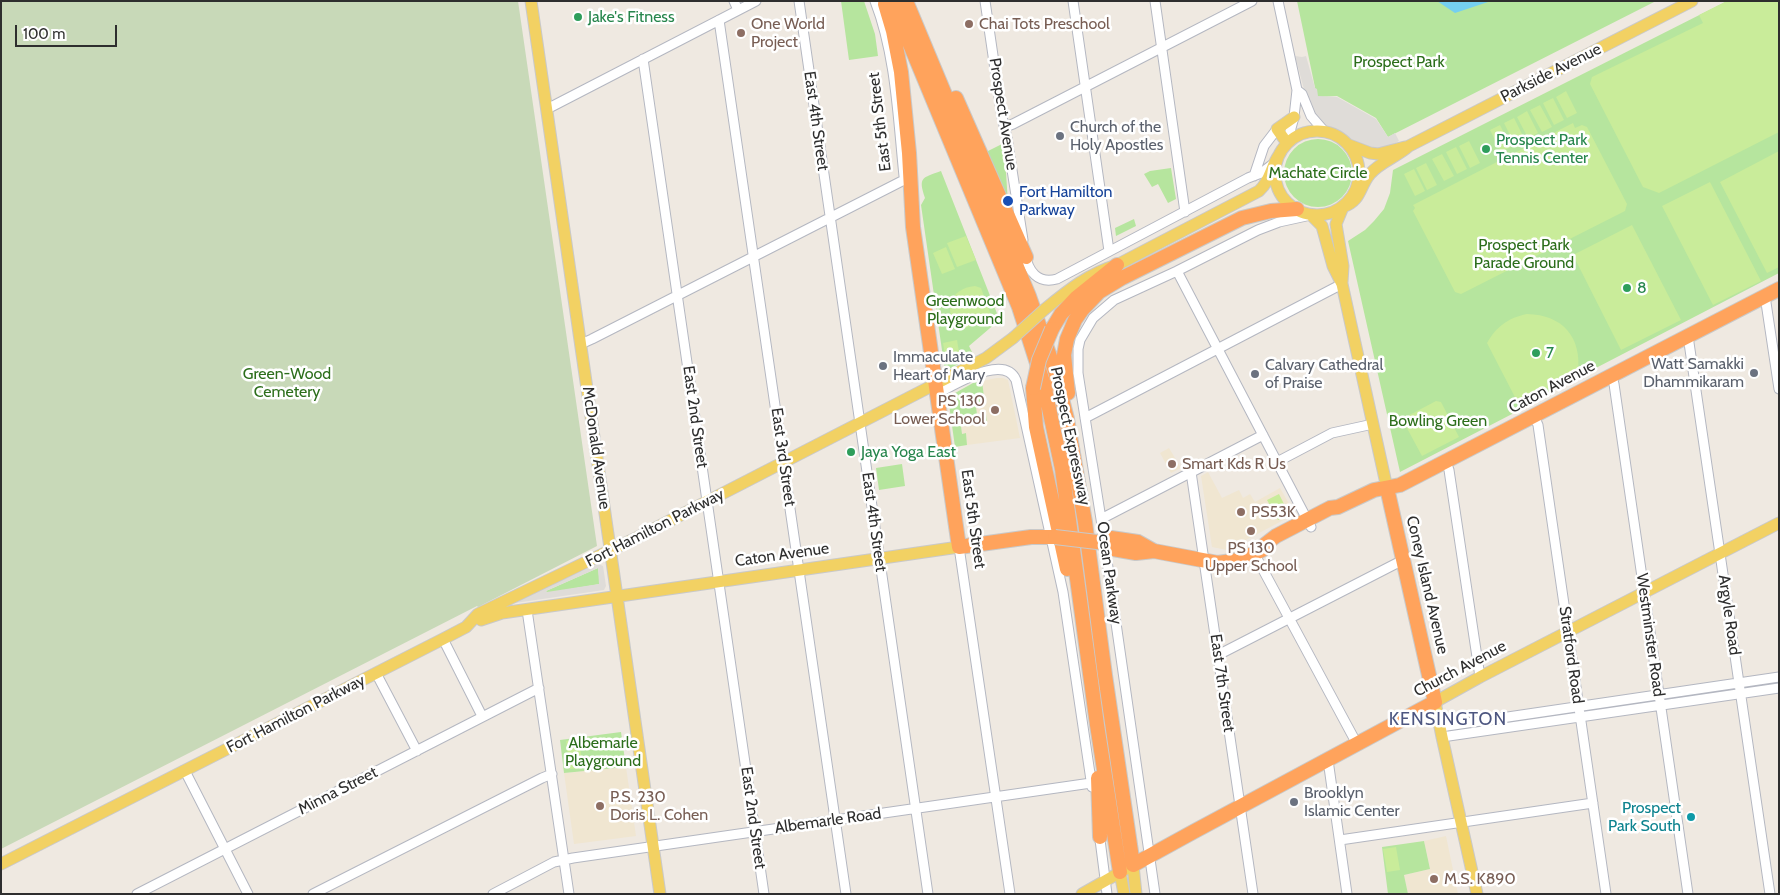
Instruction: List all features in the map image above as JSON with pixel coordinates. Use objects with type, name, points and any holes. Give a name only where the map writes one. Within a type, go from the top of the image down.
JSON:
[{"type":"highway","points":[[884,1],[893,30],[901,72],[909,153],[913,227]]},
{"type":"highway","name":"Prospect Expressway","points":[[892,1],[1019,307],[1044,385],[1062,469],[1097,725],[1120,872]]},
{"type":"highway","name":"Prospect Expressway","points":[[906,1],[1030,296],[1053,363],[1067,419],[1085,522],[1133,865]]},
{"type":"highway","points":[[920,36],[945,75],[1026,257]]},
{"type":"highway","points":[[1067,419],[1068,391],[1065,346],[1075,320],[1089,301],[1109,285],[1236,220],[1271,211],[1297,209]]},
{"type":"highway","name":"East 5th Street","points":[[913,227],[959,547]]},
{"type":"highway","points":[[1084,625],[1073,602],[1066,558],[1036,427],[1033,388],[1039,360],[1052,329],[1061,314],[1076,298],[1117,265]]},
{"type":"highway","name":"Caton Avenue","points":[[959,547],[1031,537],[1053,536],[1101,543],[1111,538],[1138,542],[1154,551],[1218,563],[1231,562],[1280,543],[1309,523],[1333,514],[1338,507],[1374,490],[1400,485],[1779,289]]},
{"type":"highway","name":"Coney Island Avenue","points":[[1387,488],[1435,702]]},
{"type":"highway","name":"Church Avenue","points":[[1133,865],[1435,702]]},
{"type":"highway","points":[[1097,725],[1094,740],[1100,837]]},
{"type":"main road","name":"McDonald Avenue","points":[[531,1],[660,894]]},
{"type":"main road","name":"Parkside Avenue","points":[[1349,145],[1378,154],[1409,146],[1692,1]]},
{"type":"main road","points":[[1287,143],[1277,129],[1294,117]]},
{"type":"main road","points":[[1325,132],[1338,137],[1349,145],[1357,162],[1358,176],[1349,201],[1343,207],[1326,214],[1311,215],[1297,209],[1284,198],[1278,186],[1276,159],[1287,143],[1306,133],[1325,132]]},
{"type":"main road","name":"Parkside Avenue","points":[[1343,207],[1353,204],[1366,180],[1375,170],[1399,155],[1409,146]]},
{"type":"main road","name":"Fort Hamilton Parkway","points":[[1,864],[466,627],[478,614],[708,502],[860,423],[937,388],[986,358],[1079,283],[1259,191],[1270,178],[1276,159]]},
{"type":"main road","name":"Coney Island Avenue","points":[[1342,284],[1343,266],[1336,224],[1343,207]]},
{"type":"main road","name":"Coney Island Avenue","points":[[1311,215],[1322,226],[1333,266],[1342,284],[1387,488]]},
{"type":"main road","name":"Church Avenue","points":[[1435,702],[1779,523]]},
{"type":"main road","name":"Caton Avenue","points":[[466,627],[495,615],[959,547]]},
{"type":"main road","name":"Coney Island Avenue","points":[[1435,702],[1477,894]]},
{"type":"main road","points":[[1133,865],[1136,894]]},
{"type":"main road","name":"Church Avenue","points":[[1082,894],[1133,865]]},
{"type":"main road","points":[[1120,872],[1124,894]]},
{"type":"street","points":[[734,1],[738,10]]},
{"type":"street","points":[[547,109],[756,1]]},
{"type":"street","name":"East 4th Street","points":[[799,1],[928,894]]},
{"type":"street","name":"East 5th Street","points":[[875,1],[884,27],[892,66],[904,180],[913,227]]},
{"type":"street","name":"Prospect Avenue","points":[[985,1],[1026,257]]},
{"type":"street","points":[[1073,1],[1109,251]]},
{"type":"street","points":[[1155,1],[1186,212]]},
{"type":"street","points":[[1005,127],[1252,1]]},
{"type":"street","points":[[1278,1],[1297,90],[1294,117],[1287,143]]},
{"type":"street","name":"East 3rd Street","points":[[719,20],[846,894]]},
{"type":"street","name":"East 2nd Street","points":[[643,59],[764,894]]},
{"type":"street","points":[[1297,90],[1302,94],[1311,116],[1325,132]]},
{"type":"street","points":[[1254,176],[1264,146],[1277,129]]},
{"type":"street","points":[[1026,257],[1035,275],[1040,279],[1048,281],[1057,279],[1261,173],[1276,159]]},
{"type":"street","points":[[581,344],[904,180]]},
{"type":"street","name":"Ocean Parkway","points":[[1155,894],[1101,543],[1102,519],[1077,365],[1078,349],[1083,332],[1099,311],[1114,300],[1258,230],[1279,222],[1311,215]]},
{"type":"street","points":[[1177,270],[1309,523]]},
{"type":"street","points":[[1085,418],[1342,284]]},
{"type":"street","points":[[1765,296],[1779,389]]},
{"type":"street","name":"Argyle Road","points":[[1688,336],[1770,894]]},
{"type":"street","points":[[937,388],[987,371],[1002,369],[1014,376],[1053,536],[1100,837],[1107,894]]},
{"type":"street","name":"Westminster Road","points":[[1612,376],[1688,894]]},
{"type":"street","name":"Stratford Road","points":[[1534,416],[1538,425],[1593,803],[1603,893]]},
{"type":"street","points":[[1277,462],[1332,433],[1373,424]]},
{"type":"street","points":[[1102,519],[1263,435]]},
{"type":"street","points":[[1446,462],[1450,470],[1480,677]]},
{"type":"street","name":"East 7th Street","points":[[1192,472],[1253,894]]},
{"type":"street","name":"East 5th Street","points":[[959,547],[1010,894]]},
{"type":"street","points":[[1254,553],[1357,744]]},
{"type":"street","points":[[1218,655],[1403,560]]},
{"type":"street","points":[[527,610],[569,894]]},
{"type":"street","points":[[443,639],[482,716]]},
{"type":"street","points":[[376,673],[417,751]]},
{"type":"street","points":[[1441,732],[1459,724],[1779,677]]},
{"type":"street","name":"Minna Street","points":[[137,894],[539,688]]},
{"type":"street","points":[[1441,732],[1461,734],[1779,688]]},
{"type":"street","points":[[1459,724],[1461,734]]},
{"type":"street","points":[[1328,760],[1348,894]]},
{"type":"street","points":[[185,771],[248,894]]},
{"type":"street","points":[[313,894],[552,774]]},
{"type":"street","name":"Albemarle Road","points":[[493,894],[554,862],[564,860],[1091,783]]},
{"type":"street","points":[[1340,840],[1593,803]]},
{"type":"shaded area","points":[[1295,56],[1306,56],[1318,96],[1337,97],[1376,119],[1388,137],[1395,133],[1399,141],[1384,149],[1371,150],[1318,121],[1305,93]]},
{"type":"shaded area","name":"PS 130 Lower School","points":[[997,378],[1008,380],[1020,438],[967,445],[966,433],[962,434],[961,426],[987,422],[977,415],[976,406],[985,405],[982,381]]},
{"type":"shaded area","name":"Smart Kds R Us","points":[[1169,448],[1181,468],[1171,473],[1160,453]]},
{"type":"shaded area","points":[[1208,472],[1222,498],[1239,490],[1243,498],[1250,494],[1255,502],[1280,488],[1295,514],[1227,550],[1212,547],[1201,476]]},
{"type":"shaded area","points":[[598,564],[603,566],[606,586],[604,590],[515,603],[515,601]],"holes":[[[598,568],[599,584],[547,592],[546,591]]]},
{"type":"shaded area","name":"P.S. 230 Doris L. Cohen","points":[[626,767],[636,836],[574,844],[564,773]]},
{"type":"shaded area","points":[[1446,836],[1458,894],[1408,894],[1404,875],[1430,869],[1424,841]]},
{"type":"green space","name":"Green-Wood Cemetery","points":[[1,1],[518,1],[597,546],[1,849]]},
{"type":"green space","points":[[841,1],[864,1],[875,34],[878,56],[849,60]]},
{"type":"green space","name":"Prospect Park","points":[[1297,1],[1656,1],[1388,137],[1376,118],[1337,96],[1317,97]]},
{"type":"green space","name":"Prospect Park Parade Ground","points":[[1727,1],[1779,1],[1779,273],[1400,472],[1348,241],[1365,230],[1384,209],[1390,193],[1393,170]]},
{"type":"green space","points":[[1727,1],[1779,1],[1779,132],[1659,193],[1643,187],[1590,84],[1592,77],[1703,23],[1699,15]]},
{"type":"green space","points":[[1566,91],[1577,113],[1567,118],[1556,97]]},
{"type":"green space","points":[[1553,98],[1564,120],[1554,125],[1543,103]]},
{"type":"green space","points":[[1540,105],[1552,127],[1542,132],[1530,110]]},
{"type":"green space","points":[[1527,111],[1538,133],[1528,138],[1517,117]]},
{"type":"green space","points":[[1514,118],[1525,140],[1515,145],[1504,123]]},
{"type":"green space","points":[[1573,123],[1575,128],[1582,125],[1587,127],[1627,204],[1625,211],[1461,294],[1455,292],[1413,211],[1415,208],[1413,205]]},
{"type":"green space","points":[[1500,125],[1511,147],[1501,152],[1490,130]]},
{"type":"green space","name":"Machate Circle","points":[[1318,139],[1331,142],[1342,149],[1349,160],[1352,173],[1349,186],[1342,197],[1331,204],[1318,207],[1305,204],[1294,197],[1287,186],[1284,173],[1287,160],[1294,149],[1305,142]]},
{"type":"green space","points":[[1469,141],[1480,163],[1470,168],[1459,146]]},
{"type":"green space","points":[[1004,143],[1008,203],[986,152]]},
{"type":"green space","points":[[1456,147],[1467,169],[1457,174],[1446,152]]},
{"type":"green space","points":[[1779,151],[1779,267],[1767,273],[1720,182]]},
{"type":"green space","points":[[1442,154],[1454,176],[1444,181],[1432,159]]},
{"type":"green space","points":[[1426,163],[1437,185],[1427,190],[1416,168]]},
{"type":"green space","points":[[1171,168],[1176,199],[1168,203],[1158,184],[1152,187],[1144,174],[1150,171]]},
{"type":"green space","points":[[1414,169],[1425,191],[1415,196],[1404,174]]},
{"type":"green space","name":"Greenwood Playground","points":[[941,171],[998,316],[996,323],[969,346],[974,356],[945,371],[921,205],[925,198],[922,186],[923,179]]},
{"type":"green space","points":[[1710,182],[1761,281],[1713,305],[1662,206]]},
{"type":"green space","points":[[1134,219],[1136,226],[1116,236],[1115,228]]},
{"type":"green space","name":"8","points":[[1632,225],[1681,320],[1621,350],[1573,255]]},
{"type":"green space","points":[[966,236],[976,260],[957,267],[947,243]]},
{"type":"green space","points":[[946,247],[955,269],[942,274],[933,253]]},
{"type":"green space","points":[[975,286],[981,288],[992,318],[962,329],[955,323],[952,316],[951,303],[959,291]]},
{"type":"green space","name":"7","points":[[1527,314],[1540,315],[1551,319],[1568,330],[1577,349],[1578,373],[1518,403],[1487,343],[1504,324],[1514,318]]},
{"type":"green space","points":[[957,340],[959,352],[945,355],[943,343]]},
{"type":"green space","points":[[982,381],[985,405],[976,406],[977,415],[986,414],[987,422],[961,426],[962,434],[966,433],[967,445],[955,447],[948,397],[973,383]]},
{"type":"green space","name":"Bowling Green","points":[[1436,401],[1441,402],[1459,437],[1422,456],[1402,419]]},
{"type":"green space","points":[[902,464],[905,486],[879,490],[876,468]]},
{"type":"green space","points":[[1279,494],[1289,514],[1278,520],[1267,500]]},
{"type":"green space","points":[[598,568],[600,584],[547,593],[546,591]]},
{"type":"green space","name":"Albemarle Playground","points":[[621,732],[626,767],[564,773],[560,740]]},
{"type":"green space","points":[[579,739],[583,768],[570,769],[566,741]]},
{"type":"green space","points":[[1424,841],[1430,869],[1404,875],[1408,894],[1388,894],[1382,847]]},
{"type":"green space","points":[[1396,847],[1400,870],[1387,872],[1383,849]]},
{"type":"water","points":[[1437,1],[1491,1],[1455,13]]},
{"type":"place","name":"Jake's Fitness","points":[[578,17]]},
{"type":"place","name":"Chai Tots Preschool","points":[[969,24]]},
{"type":"place","name":"One World Project","points":[[741,33]]},
{"type":"place","name":"Church of the Holy Apostles","points":[[1060,136]]},
{"type":"place","name":"Prospect Park Tennis Center","points":[[1486,149]]},
{"type":"place","name":"Fort Hamilton Parkway","points":[[1008,201]]},
{"type":"place","name":"8","points":[[1627,288]]},
{"type":"place","name":"7","points":[[1536,353]]},
{"type":"place","name":"Immaculate Heart of Mary","points":[[883,366]]},
{"type":"place","name":"Watt Samakki Dhammikaram","points":[[1754,373]]},
{"type":"place","name":"Calvary Cathedral of Praise","points":[[1255,374]]},
{"type":"place","name":"PS 130 Lower School","points":[[995,410]]},
{"type":"place","name":"Jaya Yoga East","points":[[851,452]]},
{"type":"place","name":"Smart Kds R Us","points":[[1172,464]]},
{"type":"place","name":"PS53K","points":[[1241,512]]},
{"type":"place","name":"PS 130 Upper School","points":[[1251,531]]},
{"type":"place","name":"Brooklyn Islamic Center","points":[[1294,802]]},
{"type":"place","name":"P.S. 230 Doris L. Cohen","points":[[600,806]]},
{"type":"place","name":"Prospect Park South","points":[[1691,817]]},
{"type":"place","name":"M.S. K890","points":[[1434,879]]},
{"type":"district","name":"KENSINGTON","points":[[1448,720]]}]
